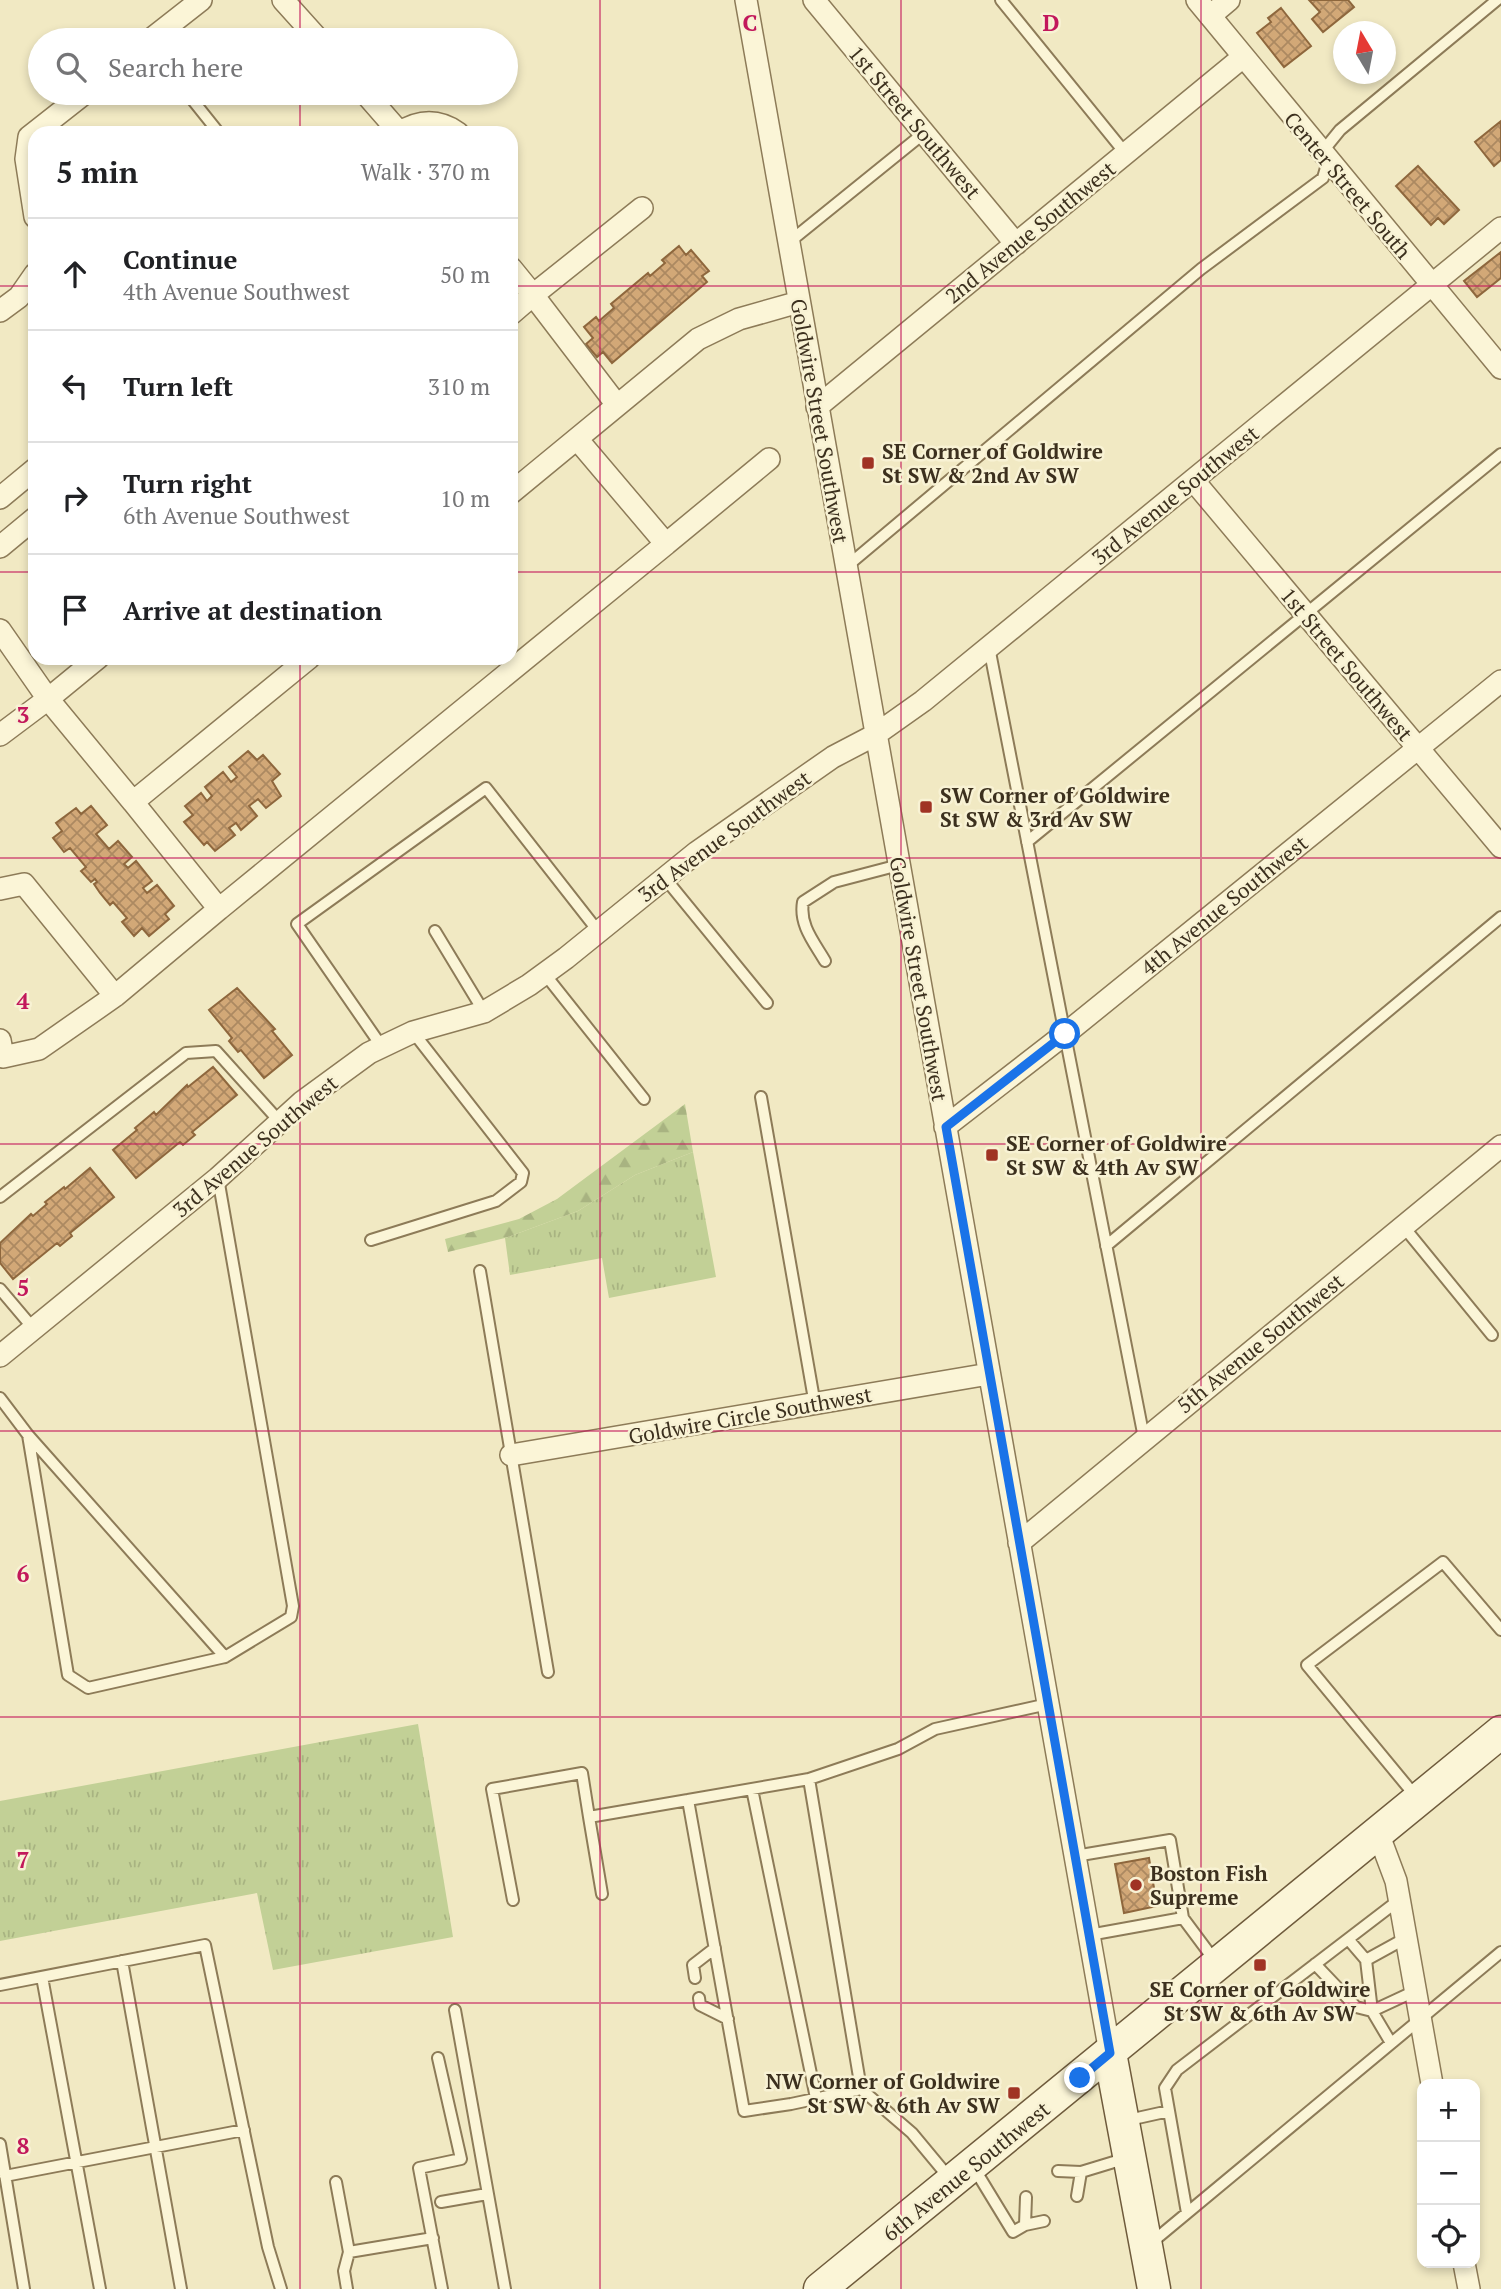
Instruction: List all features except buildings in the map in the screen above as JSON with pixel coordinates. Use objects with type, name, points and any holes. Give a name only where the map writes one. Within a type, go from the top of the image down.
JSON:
[{"type":"main road","name":"6th Avenue Southwest","points":[[822,2288],[1501,1732]]},
{"type":"main road","name":"Goldwire Street Southwest","points":[[1110,2053],[1154,2289]]},
{"type":"street","points":[[165,28],[201,0]]},
{"type":"street","points":[[283,0],[308,28]]},
{"type":"street","name":"Goldwire Street Southwest","points":[[746,0],[1110,2053]]},
{"type":"street","name":"1st Street Southwest","points":[[814,0],[1016,244]]},
{"type":"street","points":[[1203,8],[1229,0]]},
{"type":"street","name":"Center Street South","points":[[1203,8],[1501,368]]},
{"type":"street","name":"2nd Avenue Southwest","points":[[817,407],[1243,57]]},
{"type":"street","points":[[43,126],[70,105]]},
{"type":"street","points":[[375,105],[393,126]]},
{"type":"street","points":[[411,126],[428,122],[446,126]]},
{"type":"street","points":[[28,144],[28,172]]},
{"type":"street","points":[[518,308],[642,208]]},
{"type":"street","name":"3rd Avenue Southwest","points":[[0,1356],[218,1178],[302,1102],[369,1053],[413,1032],[484,1012],[544,974],[697,852],[833,757],[876,735],[923,701],[1501,228]]},
{"type":"street","points":[[518,277],[617,405]]},
{"type":"street","points":[[0,311],[19,298],[28,284]]},
{"type":"street","points":[[518,487],[698,339],[739,319],[799,302]]},
{"type":"street","points":[[577,439],[666,544]]},
{"type":"street","points":[[518,665],[769,459]]},
{"type":"street","points":[[0,498],[28,475]]},
{"type":"street","name":"1st Street Southwest","points":[[1194,480],[1501,847]]},
{"type":"street","points":[[0,547],[28,524]]},
{"type":"street","points":[[0,630],[48,699],[219,909]]},
{"type":"street","points":[[0,735],[89,665]]},
{"type":"street","points":[[133,802],[300,665]]},
{"type":"street","points":[[0,1040],[3,1057],[39,1049],[115,996],[518,665]]},
{"type":"street","name":"4th Avenue Southwest","points":[[946,1127],[1501,681]]},
{"type":"street","points":[[0,889],[24,884],[115,996]]},
{"type":"street","name":"5th Avenue Southwest","points":[[1019,1543],[1501,1146]]},
{"type":"street","name":"Goldwire Circle Southwest","points":[[511,1455],[989,1374]]},
{"type":"street","points":[[1378,1833],[1396,1881],[1431,2079]]},
{"type":"street","points":[[1465,2268],[1469,2289]]},
{"type":"lane","points":[[1001,0],[1126,154]]},
{"type":"lane","points":[[846,567],[1201,269],[1323,178],[1328,161],[1327,146],[1340,130],[1497,0]]},
{"type":"lane","points":[[197,105],[213,126]]},
{"type":"lane","points":[[788,243],[924,133]]},
{"type":"lane","points":[[1027,842],[1501,454]]},
{"type":"lane","points":[[989,647],[1144,1438]]},
{"type":"lane","points":[[382,1047],[297,924],[486,788],[598,931]]},
{"type":"lane","points":[[825,961],[805,927],[803,902],[834,882],[899,865]]},
{"type":"lane","points":[[664,877],[767,1003]]},
{"type":"lane","points":[[1106,1246],[1501,917]]},
{"type":"lane","points":[[435,930],[484,1012]]},
{"type":"lane","points":[[544,974],[644,1099]]},
{"type":"lane","points":[[370,1240],[496,1201],[521,1182],[523,1173],[413,1032]]},
{"type":"lane","points":[[0,1197],[186,1053],[216,1051],[280,1122]]},
{"type":"lane","points":[[761,1097],[815,1405]]},
{"type":"lane","points":[[28,1435],[68,1675],[88,1688],[225,1657],[291,1617],[293,1606],[218,1178]]},
{"type":"lane","points":[[1403,1226],[1492,1335]]},
{"type":"lane","points":[[480,1271],[548,1672]]},
{"type":"lane","points":[[0,1289],[33,1328]]},
{"type":"lane","points":[[0,1398],[28,1435],[225,1657]]},
{"type":"lane","points":[[1419,1800],[1307,1665],[1443,1562],[1501,1630]]},
{"type":"lane","points":[[589,1817],[809,1779],[898,1749],[934,1729],[1048,1704]]},
{"type":"lane","points":[[513,1900],[492,1789],[582,1773],[602,1894]]},
{"type":"lane","points":[[809,1779],[861,2088],[963,2174],[1013,2232],[1025,2225],[1044,2221]]},
{"type":"lane","points":[[752,1789],[816,2098]]},
{"type":"lane","points":[[688,1800],[744,2111],[861,2088]]},
{"type":"lane","points":[[1075,1856],[1170,1840],[1183,1918],[1217,1965]]},
{"type":"lane","points":[[1187,2213],[1165,2088],[1177,2070],[1399,1900]]},
{"type":"lane","points":[[1089,1936],[1183,1918]]},
{"type":"lane","points":[[1348,1938],[1366,1960],[1372,2011],[1391,2043]]},
{"type":"lane","points":[[1366,1960],[1406,1938]]},
{"type":"lane","points":[[0,1985],[205,1945],[268,2247],[281,2289]]},
{"type":"lane","points":[[695,1978],[693,1965],[715,1948]]},
{"type":"lane","points":[[1146,2247],[1501,1952]]},
{"type":"lane","points":[[122,1961],[181,2289]]},
{"type":"lane","points":[[1315,1964],[1356,2007],[1372,2011],[1415,1991]]},
{"type":"lane","points":[[43,1977],[100,2289]]},
{"type":"lane","points":[[699,1998],[700,2005],[727,2019]]},
{"type":"lane","points":[[455,2010],[505,2289]]},
{"type":"lane","points":[[438,2058],[461,2159],[419,2168],[442,2289]]},
{"type":"lane","points":[[1123,2121],[1169,2111]]},
{"type":"lane","points":[[5,2176],[244,2130]]},
{"type":"lane","points":[[0,2144],[24,2289]]},
{"type":"lane","points":[[1058,2171],[1080,2172],[1129,2157]]},
{"type":"lane","points":[[1077,2196],[1080,2172]]},
{"type":"lane","points":[[336,2182],[349,2252],[345,2272],[346,2289]]},
{"type":"lane","points":[[441,2202],[487,2194]]},
{"type":"lane","points":[[1025,2225],[1026,2197]]},
{"type":"lane","points":[[349,2252],[433,2238]]},
{"type":"green space","points":[[685,1104],[693,1152],[635,1175],[578,1211],[505,1238],[448,1252],[445,1239],[519,1219],[557,1199]]},
{"type":"green space","points":[[693,1152],[716,1277],[609,1298],[602,1258],[510,1275],[505,1238],[578,1211],[635,1175]]},
{"type":"green space","points":[[418,1724],[453,1937],[273,1970],[257,1893],[0,1941],[0,1801]]},
{"type":"place","name":"SE Corner of Goldwire St SW & 2nd Av SW","points":[[868,463]]},
{"type":"place","name":"SW Corner of Goldwire St SW & 3rd Av SW","points":[[926,807]]},
{"type":"place","name":"SE Corner of Goldwire St SW & 4th Av SW","points":[[992,1155]]},
{"type":"place","name":"Boston Fish Supreme","points":[[1136,1885]]},
{"type":"place","name":"SE Corner of Goldwire St SW & 6th Av SW","points":[[1260,1965]]},
{"type":"place","name":"NW Corner of Goldwire St SW & 6th Av SW","points":[[1014,2093]]},
{"type":"route","points":[[1065,1034],[946,1127],[1110,2053],[1080,2078]]}]
